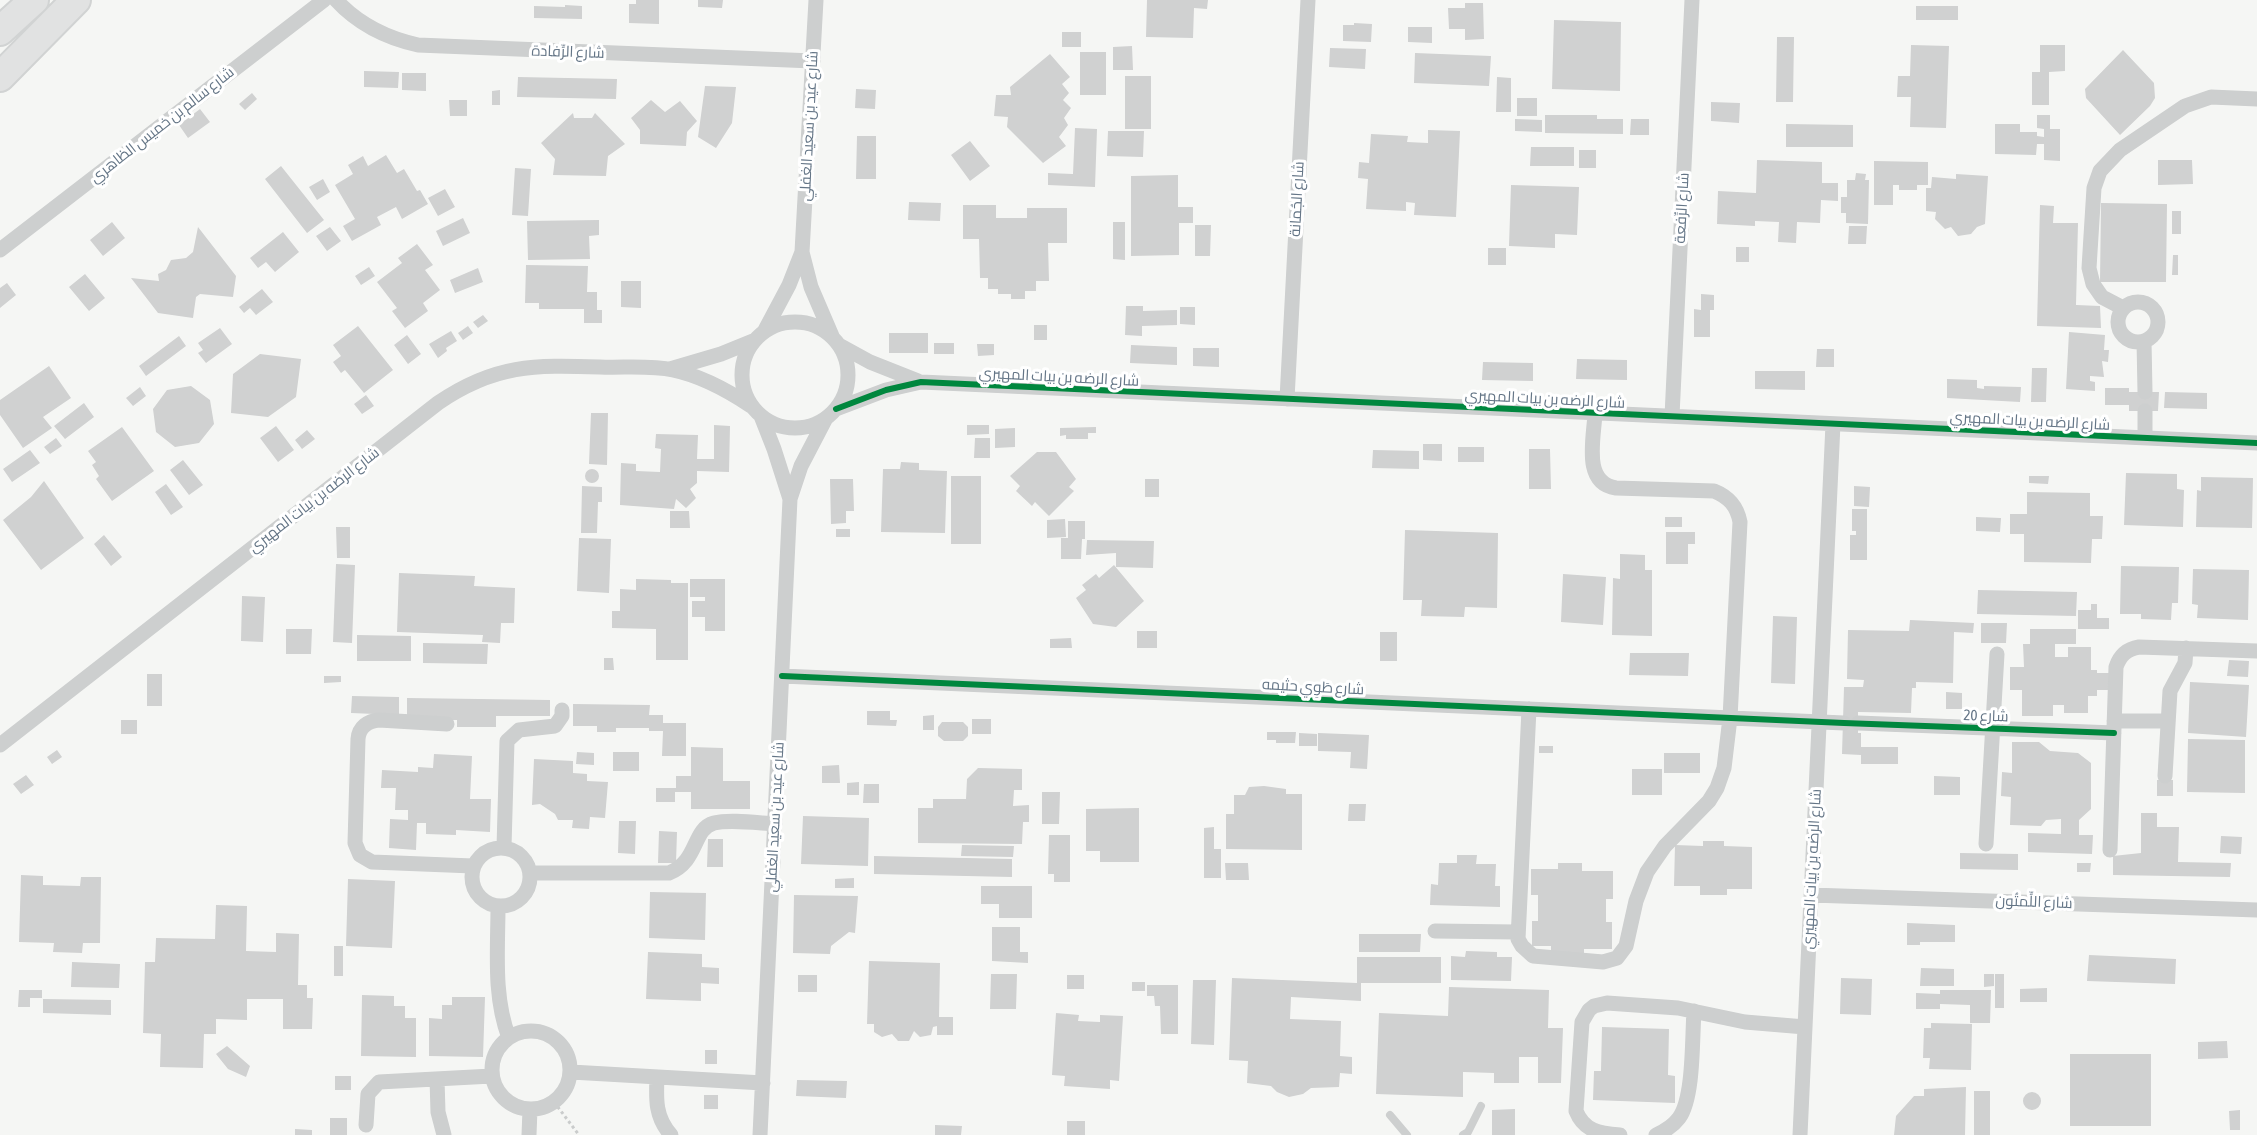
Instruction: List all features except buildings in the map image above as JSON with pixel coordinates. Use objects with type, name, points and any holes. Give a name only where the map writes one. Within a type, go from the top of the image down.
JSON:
[{"type":"highway","points":[[0,31],[34,0]]},
{"type":"highway","points":[[0,77],[76,0]]},
{"type":"street","name":"شارع سالم بن خميس الظاهري","points":[[0,250],[324,0]]},
{"type":"street","name":"شارع الرِّفادة","points":[[336,0],[355,18],[370,28],[418,45],[813,61]]},
{"type":"street","name":"شارع عيد بن سعيد الغفلي","points":[[816,0],[802,252],[811,287],[835,340]]},
{"type":"street","name":"شارع الجُمانة","points":[[1287,399],[1308,0]]},
{"type":"street","name":"شارع الرِّفعة","points":[[1672,416],[1692,0]]},
{"type":"street","points":[[2123,308],[2102,297],[2093,284],[2088,268],[2094,189],[2100,171],[2120,150],[2185,106],[2211,97],[2257,99]]},
{"type":"street","name":"شارع عيد بن سعيد الغفلي","points":[[759,337],[789,285],[802,252]]},
{"type":"street","points":[[2134,302],[2141,302],[2153,308],[2157,314],[2158,327],[2151,338],[2144,341],[2131,341],[2121,333],[2118,320],[2123,308],[2134,302]]},
{"type":"street","points":[[798,322],[810,324],[835,340],[845,357],[848,370],[846,390],[831,414],[814,425],[786,428],[773,424],[756,411],[745,394],[741,380],[746,353],[759,337],[780,324],[798,322]]},
{"type":"street","name":"شارع الرضه بن بيات المهيري","points":[[0,745],[438,403],[472,382],[490,375],[529,367],[670,369],[721,354],[759,337]]},
{"type":"street","name":"شارع الرضه بن بيات المهيري","points":[[835,340],[878,366],[921,382]]},
{"type":"street","points":[[2144,341],[2145,392]]},
{"type":"street","name":"شارع الرضه بن بيات المهيري","points":[[670,369],[713,383],[756,411]]},
{"type":"street","name":"شارع الرضه بن بيات المهيري","points":[[831,414],[869,395],[921,382],[2257,443]]},
{"type":"street","name":"شارع عيد بن سعيد الغفلي","points":[[756,411],[774,449],[790,499]]},
{"type":"street","points":[[2145,411],[2145,438]]},
{"type":"street","points":[[1528,709],[1517,932],[1522,946],[1533,956],[1610,962],[1623,953],[1626,946],[1638,893],[1647,872],[1665,846],[1700,812],[1717,788],[1724,768],[1730,718],[1740,530],[1738,514],[1729,499],[1714,491],[1617,488],[1604,485],[1596,476],[1592,464],[1595,413]]},
{"type":"street","name":"شارع عيد بن سعيد الغفلي","points":[[760,1135],[790,499],[801,466],[831,414]]},
{"type":"street","name":"شارع الرضه بن بيات المهيري","points":[[1800,1135],[1833,424]]},
{"type":"street","points":[[2110,850],[2116,667],[2121,656],[2132,648],[2139,647],[2257,651]]},
{"type":"street","points":[[2165,776],[2170,691],[2185,663],[2186,648]]},
{"type":"street","points":[[1986,844],[1997,654]]},
{"type":"street","name":"شارع طَوِي حثيمه","points":[[782,676],[1851,723]]},
{"type":"street","points":[[504,847],[507,741],[519,730],[555,726],[562,716],[562,710]]},
{"type":"street","points":[[447,724],[379,720],[363,727],[358,739],[355,843],[360,855],[372,862],[474,866]]},
{"type":"street","name":"شارع 20","points":[[1851,723],[1993,728],[2114,727],[2168,721]]},
{"type":"street","points":[[531,873],[669,873],[685,864],[702,831],[713,823],[775,824]]},
{"type":"street","points":[[504,847],[521,854],[531,873],[529,889],[524,897],[507,906],[498,906],[482,899],[472,884],[477,860],[489,850],[504,847]]},
{"type":"street","name":"شارع اللِّمتُون","points":[[1811,895],[2257,910]]},
{"type":"street","points":[[498,906],[499,999],[509,1038]]},
{"type":"street","points":[[1435,931],[1517,932]]},
{"type":"street","points":[[1620,1135],[1590,1129],[1579,1119],[1576,1111],[1582,1022],[1584,1016],[1594,1006],[1606,1004],[1661,1006],[1745,1022],[1805,1027]]},
{"type":"street","points":[[1656,1135],[1678,1119],[1686,1102],[1694,1011]]},
{"type":"street","points":[[529,1031],[550,1035],[566,1051],[571,1072],[566,1089],[554,1102],[547,1106],[530,1109],[519,1108],[501,1095],[492,1076],[495,1054],[501,1045],[509,1038],[529,1031]]},
{"type":"street","points":[[571,1072],[763,1083]]},
{"type":"street","points":[[366,1125],[368,1094],[379,1082],[492,1076]]},
{"type":"street","points":[[657,1077],[657,1113],[671,1135]]},
{"type":"street","points":[[437,1079],[438,1112],[444,1135]]},
{"type":"street","points":[[529,1135],[530,1109]]},
{"type":"lane","points":[[1463,1135],[1468,1132],[1481,1106]]},
{"type":"lane","points":[[1390,1115],[1407,1135]]},
{"type":"path","points":[[554,1102],[579,1135]]},
{"type":"cycle path","points":[[836,409],[886,390],[921,382],[2257,443]]},
{"type":"cycle path","points":[[782,676],[2114,733]]}]
